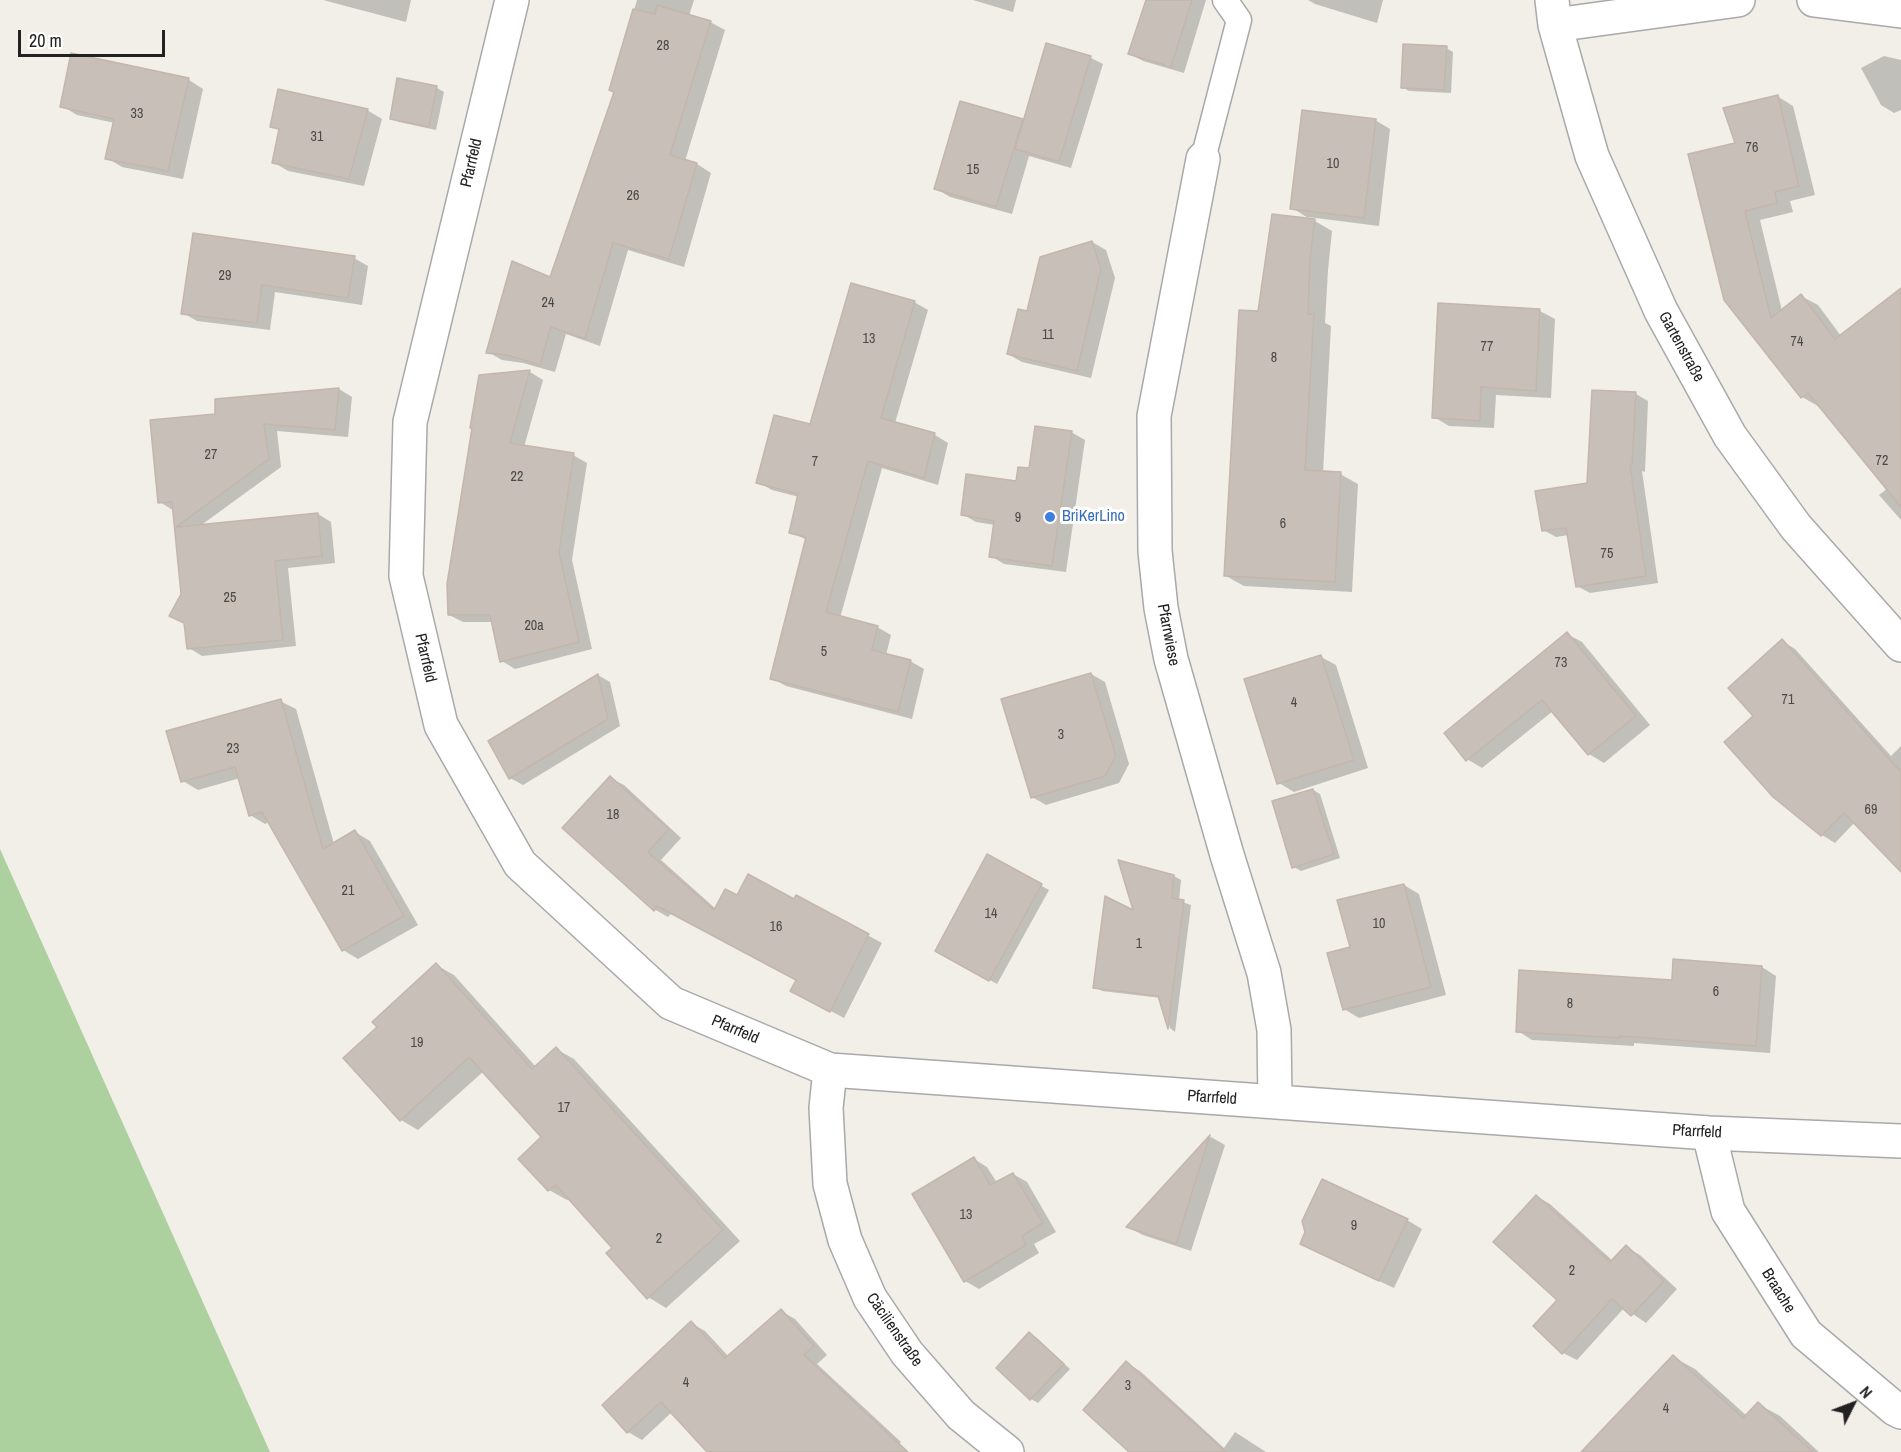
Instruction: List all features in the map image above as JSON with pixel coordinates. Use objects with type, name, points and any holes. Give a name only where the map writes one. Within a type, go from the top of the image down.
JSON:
[{"type":"street","name":"Pfarrfeld","points":[[512,0],[410,422],[406,576],[441,725],[520,864],[671,1003],[830,1070],[1709,1133],[1901,1141]]},
{"type":"street","points":[[1554,13],[1738,0]]},
{"type":"street","points":[[1814,0],[1901,11]]},
{"type":"street","name":"Gartenstraße","points":[[1554,13],[1592,156],[1661,311],[1725,426],[1796,527],[1901,645]]},
{"type":"street","name":"Pfarrwiese","points":[[1203,159],[1154,416],[1155,551],[1161,608],[1171,658],[1227,855],[1264,974],[1274,1030],[1275,1102]]},
{"type":"street","name":"Cäcilienstraße","points":[[830,1070],[826,1108],[830,1184],[845,1240],[870,1298],[907,1353],[961,1416],[1007,1452]]},
{"type":"street","name":"Braache","points":[[1709,1133],[1728,1211],[1806,1334],[1901,1412]]},
{"type":"lane","points":[[1203,159],[1239,20],[1225,0]]},
{"type":"green space","points":[[0,849],[270,1452],[0,1452]]},
{"type":"building","points":[[1146,0],[1192,0],[1171,67],[1128,54]]},
{"type":"building","points":[[657,5],[711,21],[670,155],[697,163],[669,259],[613,243],[585,339],[551,327],[540,365],[507,355],[486,353],[512,261],[550,277],[614,92],[609,90],[633,9],[655,14]]},
{"type":"building","points":[[1046,43],[1091,56],[1059,162],[1015,149]]},
{"type":"building","points":[[1403,44],[1447,46],[1444,90],[1401,88]]},
{"type":"building","points":[[71,53],[189,78],[168,171],[105,159],[114,119],[60,107]]},
{"type":"building","points":[[397,78],[437,86],[429,127],[390,119]]},
{"type":"building","points":[[278,89],[368,109],[349,179],[272,163],[279,129],[270,127]]},
{"type":"building","points":[[1778,95],[1799,186],[1775,192],[1777,203],[1745,211],[1771,318],[1801,294],[1835,339],[1901,288],[1901,507],[1808,393],[1801,398],[1724,300],[1688,154],[1735,143],[1723,108]]},
{"type":"building","points":[[960,101],[1023,119],[996,207],[934,189]]},
{"type":"building","points":[[1302,110],[1376,119],[1364,218],[1290,209]]},
{"type":"building","points":[[1272,214],[1315,219],[1310,259],[1308,314],[1314,314],[1305,470],[1341,472],[1335,582],[1224,576],[1239,310],[1258,311]]},
{"type":"building","points":[[193,233],[355,256],[348,298],[262,285],[257,323],[181,314]]},
{"type":"building","points":[[1092,241],[1101,269],[1077,371],[1007,354],[1018,309],[1027,311],[1040,257]]},
{"type":"building","points":[[851,283],[915,301],[881,418],[935,433],[924,478],[868,461],[826,612],[878,626],[872,650],[911,660],[898,712],[770,679],[806,537],[789,533],[798,494],[756,483],[774,415],[810,424]]},
{"type":"building","points":[[1438,303],[1540,309],[1536,391],[1481,387],[1480,421],[1432,418]]},
{"type":"building","points":[[530,370],[510,443],[574,453],[559,552],[579,642],[500,662],[490,615],[448,615],[447,584],[479,375]]},
{"type":"building","points":[[339,388],[335,430],[264,424],[269,459],[176,527],[318,513],[322,556],[275,561],[283,640],[187,649],[184,623],[169,616],[181,594],[172,502],[158,503],[150,420],[215,414],[215,399]]},
{"type":"building","points":[[1592,390],[1636,392],[1632,465],[1630,465],[1646,576],[1576,587],[1566,528],[1542,531],[1535,491],[1587,483]]},
{"type":"building","points":[[1035,426],[1072,431],[1052,566],[989,557],[994,521],[961,515],[966,474],[1016,481],[1018,467],[1029,468]]},
{"type":"building","points":[[1567,632],[1636,716],[1588,755],[1542,700],[1466,761],[1444,733]]},
{"type":"building","points":[[1782,639],[1901,772],[1901,872],[1844,813],[1821,836],[1773,797],[1724,742],[1753,716],[1728,688]]},
{"type":"building","points":[[1321,655],[1354,760],[1277,784],[1244,679]]},
{"type":"building","points":[[1091,673],[1116,756],[1105,776],[1031,798],[1001,699]]},
{"type":"building","points":[[598,674],[608,719],[509,779],[488,741]]},
{"type":"building","points":[[281,699],[323,849],[355,830],[404,916],[342,951],[262,812],[249,816],[235,767],[181,782],[166,731]]},
{"type":"building","points":[[610,776],[669,829],[648,852],[714,910],[725,889],[737,895],[748,874],[794,899],[796,895],[869,934],[830,1012],[790,991],[796,980],[657,906],[654,911],[562,828]]},
{"type":"building","points":[[1313,789],[1334,854],[1292,868],[1272,801]]},
{"type":"building","points":[[987,854],[1042,884],[989,981],[935,951]]},
{"type":"building","points":[[1118,860],[1174,875],[1172,898],[1184,900],[1168,1029],[1158,996],[1093,988],[1105,896],[1133,910]]},
{"type":"building","points":[[1404,884],[1431,987],[1343,1010],[1327,953],[1350,947],[1337,900]]},
{"type":"building","points":[[1673,959],[1762,966],[1756,1046],[1620,1036],[1620,1038],[1516,1032],[1519,970],[1672,980]]},
{"type":"building","points":[[436,963],[532,1069],[556,1047],[723,1230],[647,1299],[606,1253],[612,1248],[556,1185],[548,1191],[518,1159],[541,1137],[469,1057],[400,1121],[343,1058],[377,1027],[372,1022]]},
{"type":"building","points":[[1210,1135],[1176,1244],[1126,1227]]},
{"type":"building","points":[[974,1157],[990,1185],[1013,1173],[1043,1223],[1022,1236],[1026,1245],[964,1282],[912,1194]]},
{"type":"building","points":[[1322,1179],[1408,1219],[1379,1281],[1300,1244],[1305,1232],[1302,1221]]},
{"type":"building","points":[[1536,1195],[1610,1262],[1626,1245],[1664,1281],[1631,1316],[1612,1299],[1562,1354],[1533,1326],[1557,1300],[1493,1242]]},
{"type":"building","points":[[781,1309],[814,1346],[804,1355],[908,1452],[707,1452],[661,1402],[627,1433],[602,1405],[691,1321],[725,1358]]},
{"type":"building","points":[[1029,1332],[1064,1364],[1030,1400],[996,1368]]},
{"type":"building","points":[[1673,1355],[1743,1418],[1758,1402],[1813,1452],[1581,1452]]},
{"type":"building","points":[[1126,1361],[1226,1452],[1129,1452],[1083,1410]]},
{"type":"place","name":"BriKerLino","points":[[1050,517]]}]
